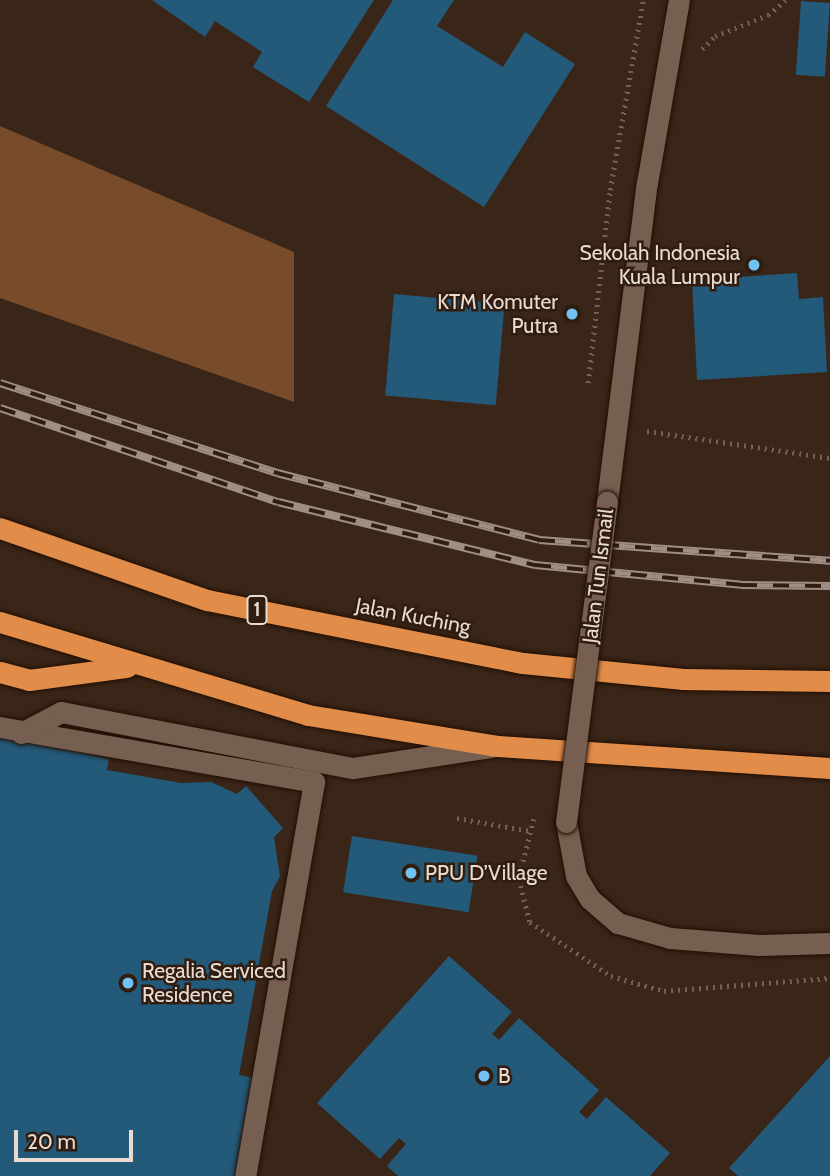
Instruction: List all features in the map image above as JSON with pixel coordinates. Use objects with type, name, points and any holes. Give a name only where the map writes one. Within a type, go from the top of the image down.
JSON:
[{"type":"highway","name":"Jalan Kuching","points":[[0,528],[207,600],[523,663],[683,679],[830,681]]},
{"type":"highway","points":[[0,622],[133,667],[308,715],[497,746],[830,768]]},
{"type":"highway","points":[[0,672],[29,680],[133,667]]},
{"type":"street","name":"Jalan Tun Ismail","points":[[679,0],[651,156],[566,822],[576,876],[590,899],[618,923],[670,938],[760,946],[830,943]]},
{"type":"street","points":[[10,730],[61,712],[353,768],[497,746]]},
{"type":"street","points":[[10,730],[314,782],[245,1176]]},
{"type":"path","points":[[715,36],[768,15],[786,0]]},
{"type":"path","points":[[615,425],[830,458]]},
{"type":"path","points":[[457,818],[530,831]]},
{"type":"shaded area","points":[[0,126],[294,252],[294,402],[0,298]]},
{"type":"building","points":[[152,0],[374,0],[309,102],[253,67],[262,52],[215,21],[205,37]]},
{"type":"building","points":[[393,0],[454,0],[437,26],[503,67],[525,32],[575,64],[484,207],[326,106]]},
{"type":"building","points":[[801,1],[830,3],[825,77],[796,75]]},
{"type":"building","points":[[797,273],[799,299],[823,297],[827,372],[697,380],[692,280]]},
{"type":"building","points":[[394,294],[505,304],[496,405],[385,396]]},
{"type":"building","name":"Regalia Serviced Residence","points":[[0,735],[109,759],[107,770],[181,783],[211,782],[237,794],[246,786],[283,828],[274,837],[280,876],[272,891],[239,1075],[254,1078],[237,1176],[0,1176]]},
{"type":"building","name":"PPU D’Village","points":[[352,836],[477,856],[469,912],[343,892]]},
{"type":"building","points":[[449,956],[512,1012],[492,1034],[499,1040],[519,1018],[599,1090],[579,1112],[587,1119],[606,1097],[670,1153],[650,1176],[398,1176],[387,1166],[406,1144],[399,1138],[380,1159],[317,1103]]},
{"type":"building","points":[[830,1056],[830,1176],[738,1176],[729,1168]]},
{"type":"railway","points":[[0,383],[277,473],[539,540],[830,561]]},
{"type":"railway","points":[[0,408],[278,502],[535,565],[741,585],[830,586]]},
{"type":"place","name":"Sekolah Indonesia Kuala Lumpur","points":[[754,265]]},
{"type":"place","name":"KTM Komuter Putra","points":[[572,314]]},
{"type":"place","name":"PPU D’Village","points":[[411,873]]},
{"type":"place","name":"Regalia Serviced Residence","points":[[128,983]]},
{"type":"place","name":"B","points":[[484,1076]]}]
